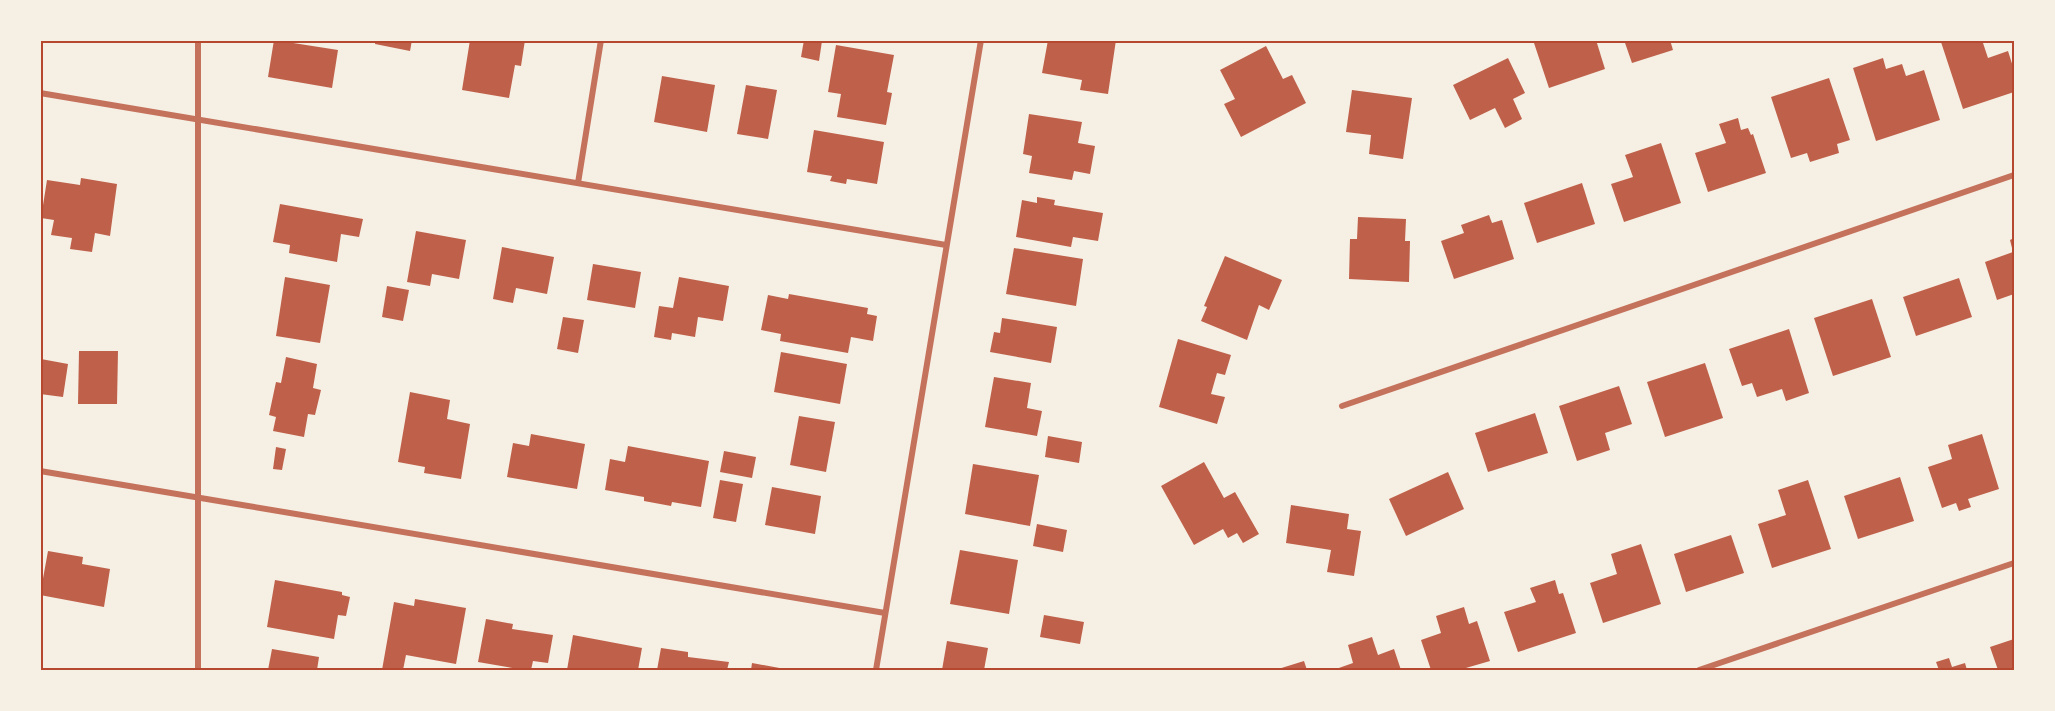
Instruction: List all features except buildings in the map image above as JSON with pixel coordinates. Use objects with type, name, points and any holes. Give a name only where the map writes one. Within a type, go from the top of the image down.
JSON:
[{"type":"street","points":[[198,40],[198,670]]},
{"type":"street","points":[[578,183],[601,40]]},
{"type":"street","points":[[876,670],[981,40]]},
{"type":"street","points":[[40,93],[946,246]]},
{"type":"street","points":[[1342,406],[2014,175]]},
{"type":"street","points":[[40,471],[885,613]]},
{"type":"street","points":[[1699,670],[2014,562]]}]
